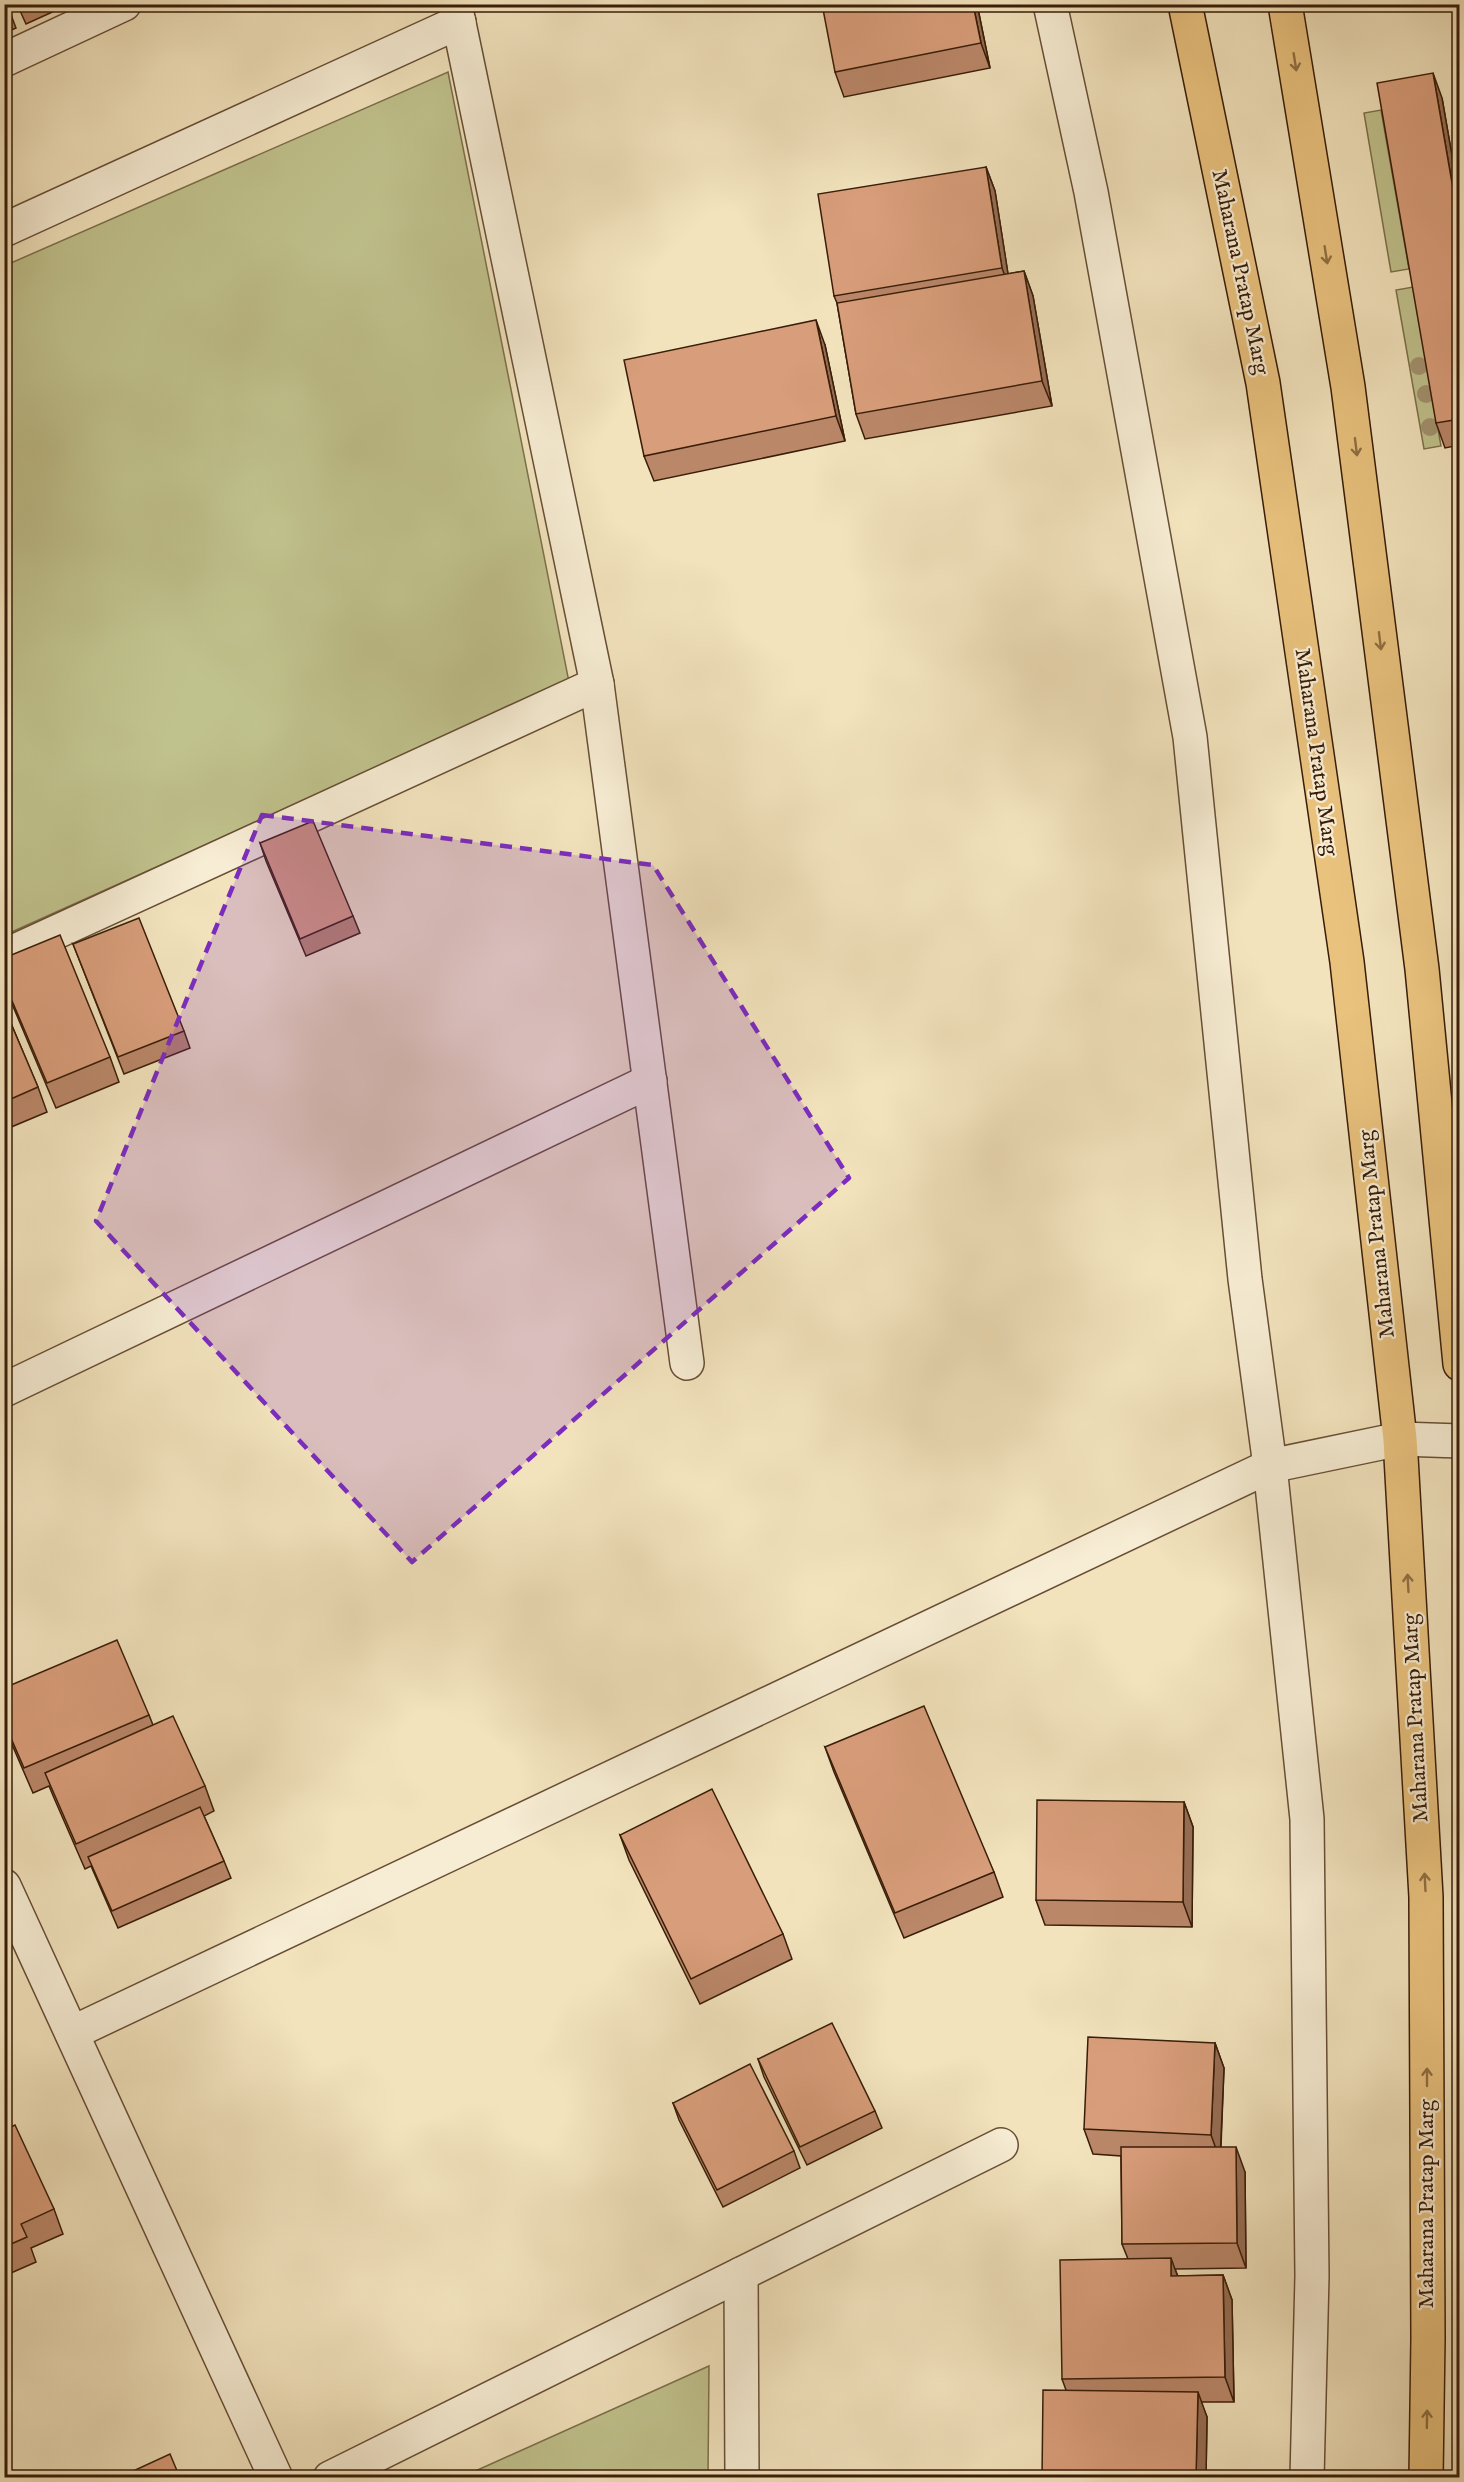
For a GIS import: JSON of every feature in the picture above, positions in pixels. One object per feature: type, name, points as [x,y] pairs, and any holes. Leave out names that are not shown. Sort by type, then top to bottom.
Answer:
[{"type":"main road","name":"Maharana Pratap Marg","points":[[1185,4],[1263,383],[1347,962],[1400,1439],[1426,1897],[1428,2338],[1426,2478]]},
{"type":"main road","points":[[1285,4],[1348,387],[1422,969],[1460,1364]]},
{"type":"street","points":[[4,60],[124,4]]},
{"type":"street","points":[[1050,4],[1091,192],[1190,737],[1245,1279],[1270,1466],[1307,1819],[1312,2276],[1307,2478]]},
{"type":"street","points":[[4,230],[457,13],[597,684],[687,1363]]},
{"type":"street","points":[[4,956],[597,684]]},
{"type":"street","points":[[4,1390],[650,1081]]},
{"type":"street","points":[[72,2033],[1270,1466],[1400,1439],[1460,1441]]},
{"type":"street","points":[[4,1886],[276,2478]]},
{"type":"street","points":[[330,2478],[1001,2145]]},
{"type":"street","points":[[741,2274],[742,2478]]},
{"type":"highlighted area","points":[[262,815],[653,865],[849,1178],[412,1562],[96,1221]]},
{"type":"green space","points":[[448,72],[569,682],[5,935],[4,266]]},
{"type":"green space","points":[[1381,110],[1409,269],[1391,272],[1364,113]]},
{"type":"green space","points":[[1413,287],[1441,446],[1424,449],[1396,290]]},
{"type":"green space","points":[[709,2366],[708,2477],[462,2477]]},
{"type":"building","points":[[4,4],[7,4],[10,11],[4,13]]},
{"type":"building","points":[[822,4],[973,4],[981,43],[835,72]]},
{"type":"building","points":[[1433,73],[1460,229],[1460,419],[1436,423],[1377,83]]},
{"type":"building","points":[[986,167],[1002,268],[834,296],[818,194]]},
{"type":"building","points":[[1024,271],[1042,381],[856,414],[837,303]]},
{"type":"building","points":[[816,320],[836,416],[644,456],[624,360]]},
{"type":"building","points":[[313,821],[353,916],[300,939],[260,843]]},
{"type":"building","points":[[139,918],[184,1031],[118,1057],[73,944]]},
{"type":"building","points":[[60,935],[110,1057],[47,1083],[4,982],[4,958]]},
{"type":"building","points":[[4,1007],[38,1087],[4,1102]]},
{"type":"building","points":[[117,1640],[149,1715],[24,1768],[4,1722],[4,1688]]},
{"type":"building","points":[[924,1706],[994,1872],[895,1913],[825,1747]]},
{"type":"building","points":[[173,1716],[205,1786],[76,1844],[45,1773]]},
{"type":"building","points":[[712,1789],[783,1934],[691,1979],[620,1835]]},
{"type":"building","points":[[1037,1800],[1184,1802],[1183,1902],[1036,1900]]},
{"type":"building","points":[[200,1807],[224,1861],[112,1911],[88,1857]]},
{"type":"building","points":[[832,2023],[875,2111],[800,2147],[758,2059]]},
{"type":"building","points":[[1088,2037],[1215,2043],[1211,2135],[1084,2129]]},
{"type":"building","points":[[750,2064],[794,2151],[717,2190],[673,2103]]},
{"type":"building","points":[[15,2125],[54,2209],[21,2224],[27,2237],[4,2247],[4,2130]]},
{"type":"building","points":[[1121,2147],[1236,2147],[1237,2243],[1122,2244]]},
{"type":"building","points":[[1171,2258],[1171,2276],[1223,2275],[1225,2377],[1062,2379],[1060,2260]]},
{"type":"building","points":[[1043,2390],[1198,2392],[1196,2478],[1042,2478]]},
{"type":"building","points":[[170,2454],[180,2478],[118,2478]]}]
